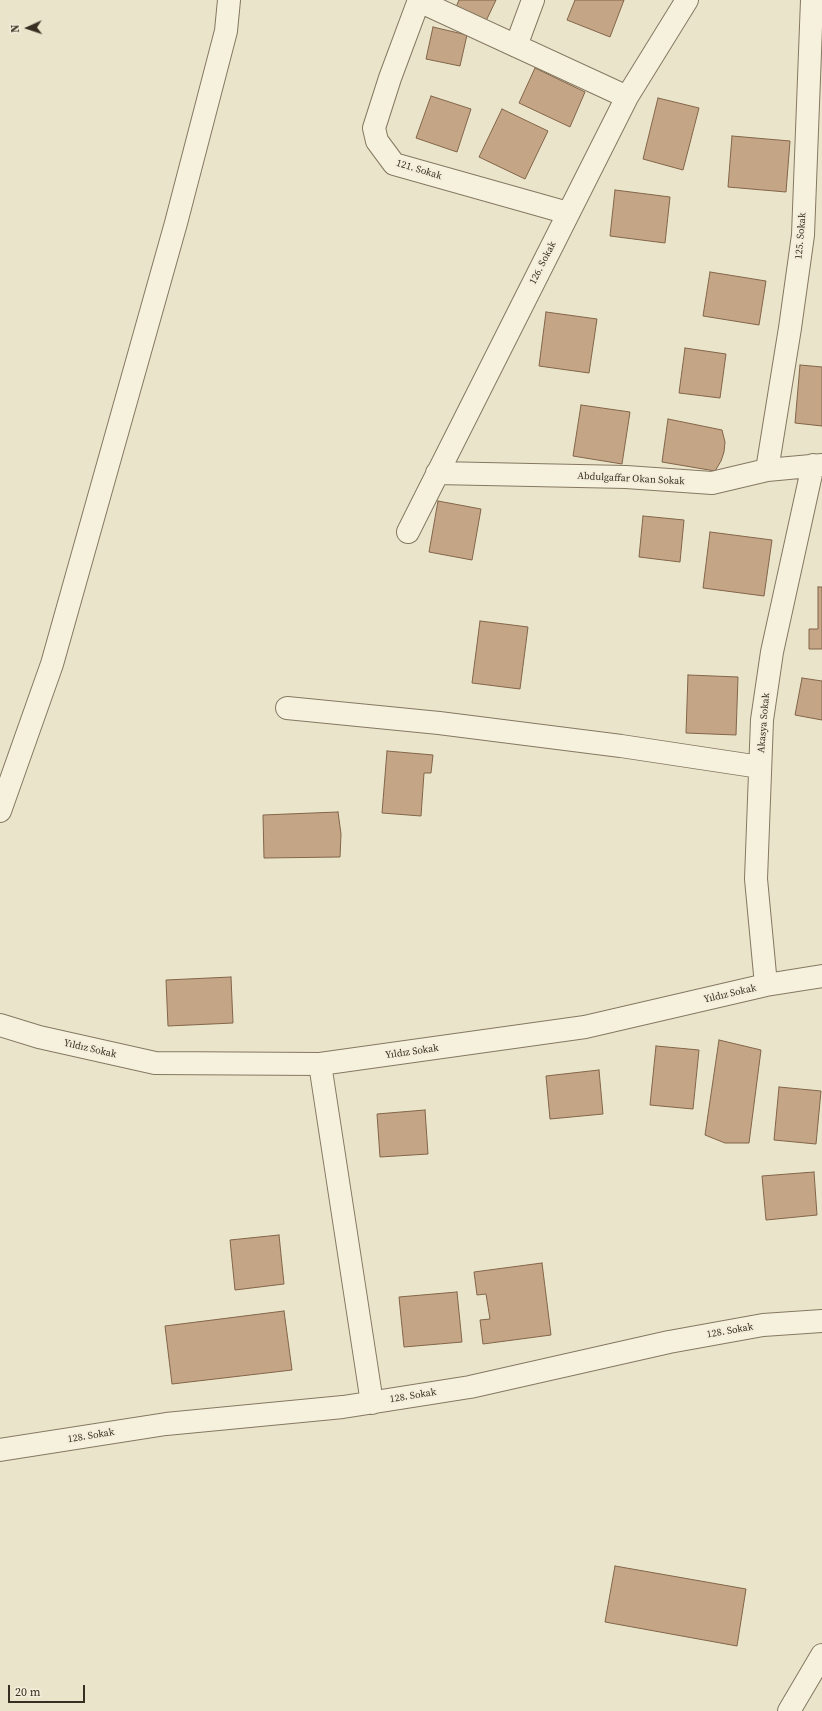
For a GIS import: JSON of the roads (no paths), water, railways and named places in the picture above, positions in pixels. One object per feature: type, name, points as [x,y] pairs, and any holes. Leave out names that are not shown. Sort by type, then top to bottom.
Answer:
[{"type":"street","points":[[0,811],[52,664],[176,223],[226,31],[229,0]]},
{"type":"street","points":[[516,46],[533,0]]},
{"type":"street","name":"126. Sokak","points":[[408,532],[627,97],[687,0]]},
{"type":"street","name":"125. Sokak","points":[[768,470],[803,235],[812,0]]},
{"type":"street","points":[[419,1],[627,97]]},
{"type":"street","name":"121. Sokak","points":[[419,1],[390,78],[374,128],[377,141],[394,164],[568,213]]},
{"type":"street","name":"Abdulgaffar Okan Sokak","points":[[437,474],[626,477],[712,483],[768,470],[818,465]]},
{"type":"street","name":"Akasya Sokak","points":[[766,985],[756,879],[762,720],[772,652],[818,465]]},
{"type":"street","points":[[287,708],[439,723],[621,746],[760,768]]},
{"type":"street","name":"Yıldız Sokak","points":[[0,1025],[39,1037],[155,1064],[320,1064],[585,1026],[766,985],[822,976]]},
{"type":"street","points":[[320,1064],[372,1403]]},
{"type":"street","name":"128. Sokak","points":[[0,1450],[166,1424],[372,1403],[470,1387],[669,1342],[716,1333],[763,1325],[822,1321]]},
{"type":"street","points":[[789,1711],[822,1655]]}]
